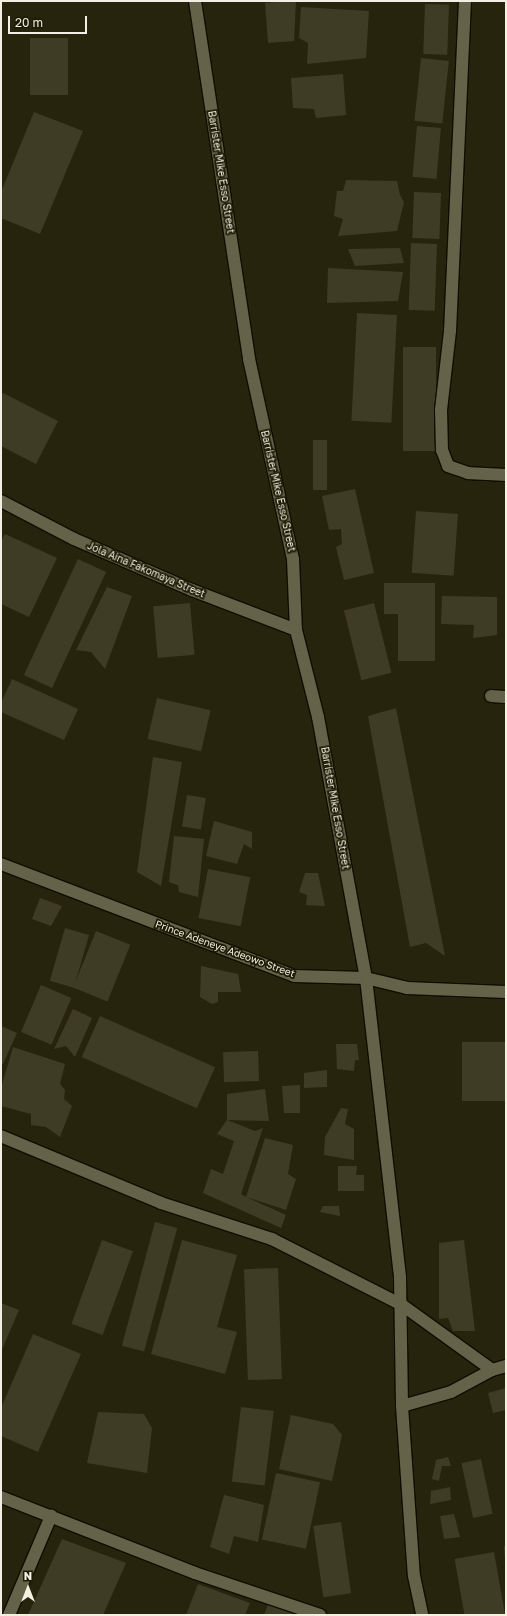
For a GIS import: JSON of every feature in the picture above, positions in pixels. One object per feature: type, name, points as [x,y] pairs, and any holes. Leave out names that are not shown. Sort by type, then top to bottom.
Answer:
[{"type":"street","name":"Barrister Mike Esso Street","points":[[195,1],[249,359],[293,559],[296,630],[318,717],[366,978],[400,1277],[402,1305],[402,1406],[414,1576],[422,1615]]},
{"type":"street","points":[[465,1],[450,331],[441,410],[442,450],[448,466],[468,473],[506,475]]},
{"type":"street","name":"Jola Aina Fakomaya Street","points":[[1,500],[74,539],[192,590],[296,630]]},
{"type":"street","points":[[491,696],[506,697]]},
{"type":"street","name":"Prince Adeneye Adeowo Street","points":[[1,864],[294,976],[366,978],[407,988],[506,992]]},
{"type":"street","points":[[1,1136],[161,1202],[272,1239],[402,1305],[492,1370]]},
{"type":"street","points":[[402,1406],[451,1392],[492,1370],[506,1366]]},
{"type":"street","points":[[1,1497],[195,1574],[320,1615]]},
{"type":"street","points":[[9,1615],[50,1516]]},
{"type":"building","points":[[296,1],[294,41],[268,43],[265,3]]},
{"type":"building","points":[[425,4],[449,5],[447,55],[423,54]]},
{"type":"building","points":[[301,7],[369,11],[366,58],[307,64],[308,43],[299,38]]},
{"type":"building","points":[[30,38],[68,38],[68,95],[30,95]]},
{"type":"building","points":[[421,58],[449,61],[442,124],[414,121]]},
{"type":"building","points":[[343,74],[346,115],[316,118],[314,109],[293,108],[291,78]]},
{"type":"building","points":[[34,112],[83,131],[40,234],[1,218],[1,192]]},
{"type":"building","points":[[417,126],[441,128],[436,179],[413,177]]},
{"type":"building","points":[[346,180],[397,181],[400,195],[404,202],[397,231],[338,236],[343,219],[334,216],[337,191],[343,191]]},
{"type":"building","points":[[414,192],[441,193],[439,239],[412,238]]},
{"type":"building","points":[[411,243],[437,244],[435,311],[409,310]]},
{"type":"building","points":[[400,248],[404,263],[355,266],[348,249]]},
{"type":"building","points":[[328,268],[403,272],[398,301],[327,303]]},
{"type":"building","points":[[357,313],[397,315],[391,423],[351,421]]},
{"type":"building","points":[[403,347],[436,347],[436,451],[403,451]]},
{"type":"building","points":[[3,393],[58,421],[36,464],[1,446],[1,396]]},
{"type":"building","points":[[313,440],[327,440],[327,490],[313,490]]},
{"type":"building","points":[[355,489],[374,573],[344,580],[336,547],[342,544],[341,529],[329,530],[322,496]]},
{"type":"building","points":[[416,511],[458,514],[454,576],[412,573]]},
{"type":"building","points":[[5,534],[57,558],[29,617],[1,604],[1,541]]},
{"type":"building","points":[[78,559],[106,572],[52,688],[24,675]]},
{"type":"building","points":[[384,583],[435,583],[435,661],[398,661],[398,614],[384,614]]},
{"type":"building","points":[[107,587],[132,596],[105,669],[91,652],[76,650]]},
{"type":"building","points":[[442,596],[497,597],[497,635],[473,638],[474,625],[441,624]]},
{"type":"building","points":[[190,603],[195,655],[158,658],[153,606]]},
{"type":"building","points":[[374,603],[391,673],[361,680],[344,610]]},
{"type":"building","points":[[12,679],[78,709],[64,740],[1,712],[1,703]]},
{"type":"building","points":[[157,698],[211,710],[201,751],[148,739]]},
{"type":"building","points":[[396,708],[445,956],[426,943],[410,947],[368,716]]},
{"type":"building","points":[[153,757],[182,762],[161,886],[137,872]]},
{"type":"building","points":[[187,795],[206,798],[201,830],[182,827]]},
{"type":"building","points":[[214,821],[252,832],[252,849],[244,844],[237,864],[206,856]]},
{"type":"building","points":[[174,836],[204,839],[198,897],[179,892],[178,885],[169,882]]},
{"type":"building","points":[[208,869],[250,877],[241,926],[198,918]]},
{"type":"building","points":[[305,873],[318,873],[325,906],[306,905],[307,895],[299,892]]},
{"type":"building","points":[[40,898],[62,906],[51,926],[32,919]]},
{"type":"building","points":[[65,928],[89,935],[74,988],[50,981]]},
{"type":"building","points":[[96,931],[130,945],[107,1001],[73,988]]},
{"type":"building","points":[[201,966],[238,974],[241,992],[218,992],[218,1002],[212,1004],[200,997]]},
{"type":"building","points":[[41,985],[71,998],[51,1045],[21,1032]]},
{"type":"building","points":[[73,1009],[92,1018],[75,1057],[66,1046],[54,1049]]},
{"type":"building","points":[[100,1016],[215,1067],[197,1108],[82,1057]]},
{"type":"building","points":[[1,1026],[17,1033],[3,1064],[1,1063]]},
{"type":"building","points":[[462,1042],[506,1042],[506,1101],[462,1101]]},
{"type":"building","points":[[336,1044],[357,1044],[359,1060],[355,1060],[354,1071],[337,1069]]},
{"type":"building","points":[[13,1047],[65,1064],[60,1084],[65,1090],[64,1099],[72,1106],[60,1137],[46,1127],[31,1125],[31,1114],[1,1106],[1,1088]]},
{"type":"building","points":[[258,1051],[259,1081],[224,1082],[223,1052]]},
{"type":"building","points":[[327,1070],[327,1087],[304,1088],[304,1073]]},
{"type":"building","points":[[300,1085],[300,1113],[284,1113],[282,1086]]},
{"type":"building","points":[[265,1089],[269,1121],[227,1120],[227,1094]]},
{"type":"building","points":[[341,1108],[348,1109],[345,1124],[354,1129],[354,1160],[324,1155],[325,1137]]},
{"type":"building","points":[[227,1120],[255,1131],[263,1128],[241,1194],[286,1215],[281,1228],[203,1193],[211,1169],[223,1174],[234,1141],[217,1134]]},
{"type":"building","points":[[265,1138],[293,1145],[288,1174],[296,1179],[286,1210],[246,1197]]},
{"type":"building","points":[[338,1166],[357,1166],[356,1175],[364,1175],[364,1191],[338,1191]]},
{"type":"building","points":[[323,1206],[339,1206],[340,1216],[320,1212]]},
{"type":"building","points":[[155,1222],[177,1228],[144,1352],[122,1346]]},
{"type":"building","points":[[102,1240],[133,1251],[103,1335],[72,1324]]},
{"type":"building","points":[[182,1240],[237,1255],[217,1327],[237,1332],[225,1374],[151,1354]]},
{"type":"building","points":[[464,1240],[475,1331],[453,1331],[448,1318],[439,1319],[439,1243]]},
{"type":"building","points":[[278,1268],[282,1379],[248,1380],[244,1269]]},
{"type":"building","points":[[1,1303],[19,1310],[1,1352]]},
{"type":"building","points":[[33,1334],[81,1354],[38,1452],[1,1436],[1,1408]]},
{"type":"building","points":[[506,1388],[506,1410],[493,1413],[488,1393]]},
{"type":"building","points":[[241,1407],[274,1411],[265,1485],[232,1481]]},
{"type":"building","points":[[98,1412],[144,1414],[152,1428],[147,1473],[87,1463]]},
{"type":"building","points":[[291,1415],[333,1424],[342,1435],[332,1481],[279,1469]]},
{"type":"building","points":[[448,1457],[451,1466],[442,1466],[439,1481],[432,1479],[436,1460]]},
{"type":"building","points":[[481,1459],[493,1514],[473,1518],[461,1463]]},
{"type":"building","points":[[276,1473],[320,1482],[306,1549],[262,1540]]},
{"type":"building","points":[[450,1487],[451,1500],[430,1504],[431,1491]]},
{"type":"building","points":[[224,1495],[264,1505],[258,1542],[234,1536],[229,1554],[210,1547]]},
{"type":"building","points":[[454,1514],[460,1537],[444,1539],[440,1516]]},
{"type":"building","points":[[341,1522],[351,1593],[323,1597],[313,1526]]},
{"type":"building","points":[[62,1539],[126,1563],[103,1615],[28,1615]]},
{"type":"building","points":[[504,1546],[506,1546],[505,1560]]},
{"type":"building","points":[[494,1552],[505,1615],[464,1615],[455,1559]]},
{"type":"building","points":[[198,1584],[250,1603],[245,1615],[186,1615]]},
{"type":"building","points":[[269,1602],[300,1615],[264,1615]]}]
